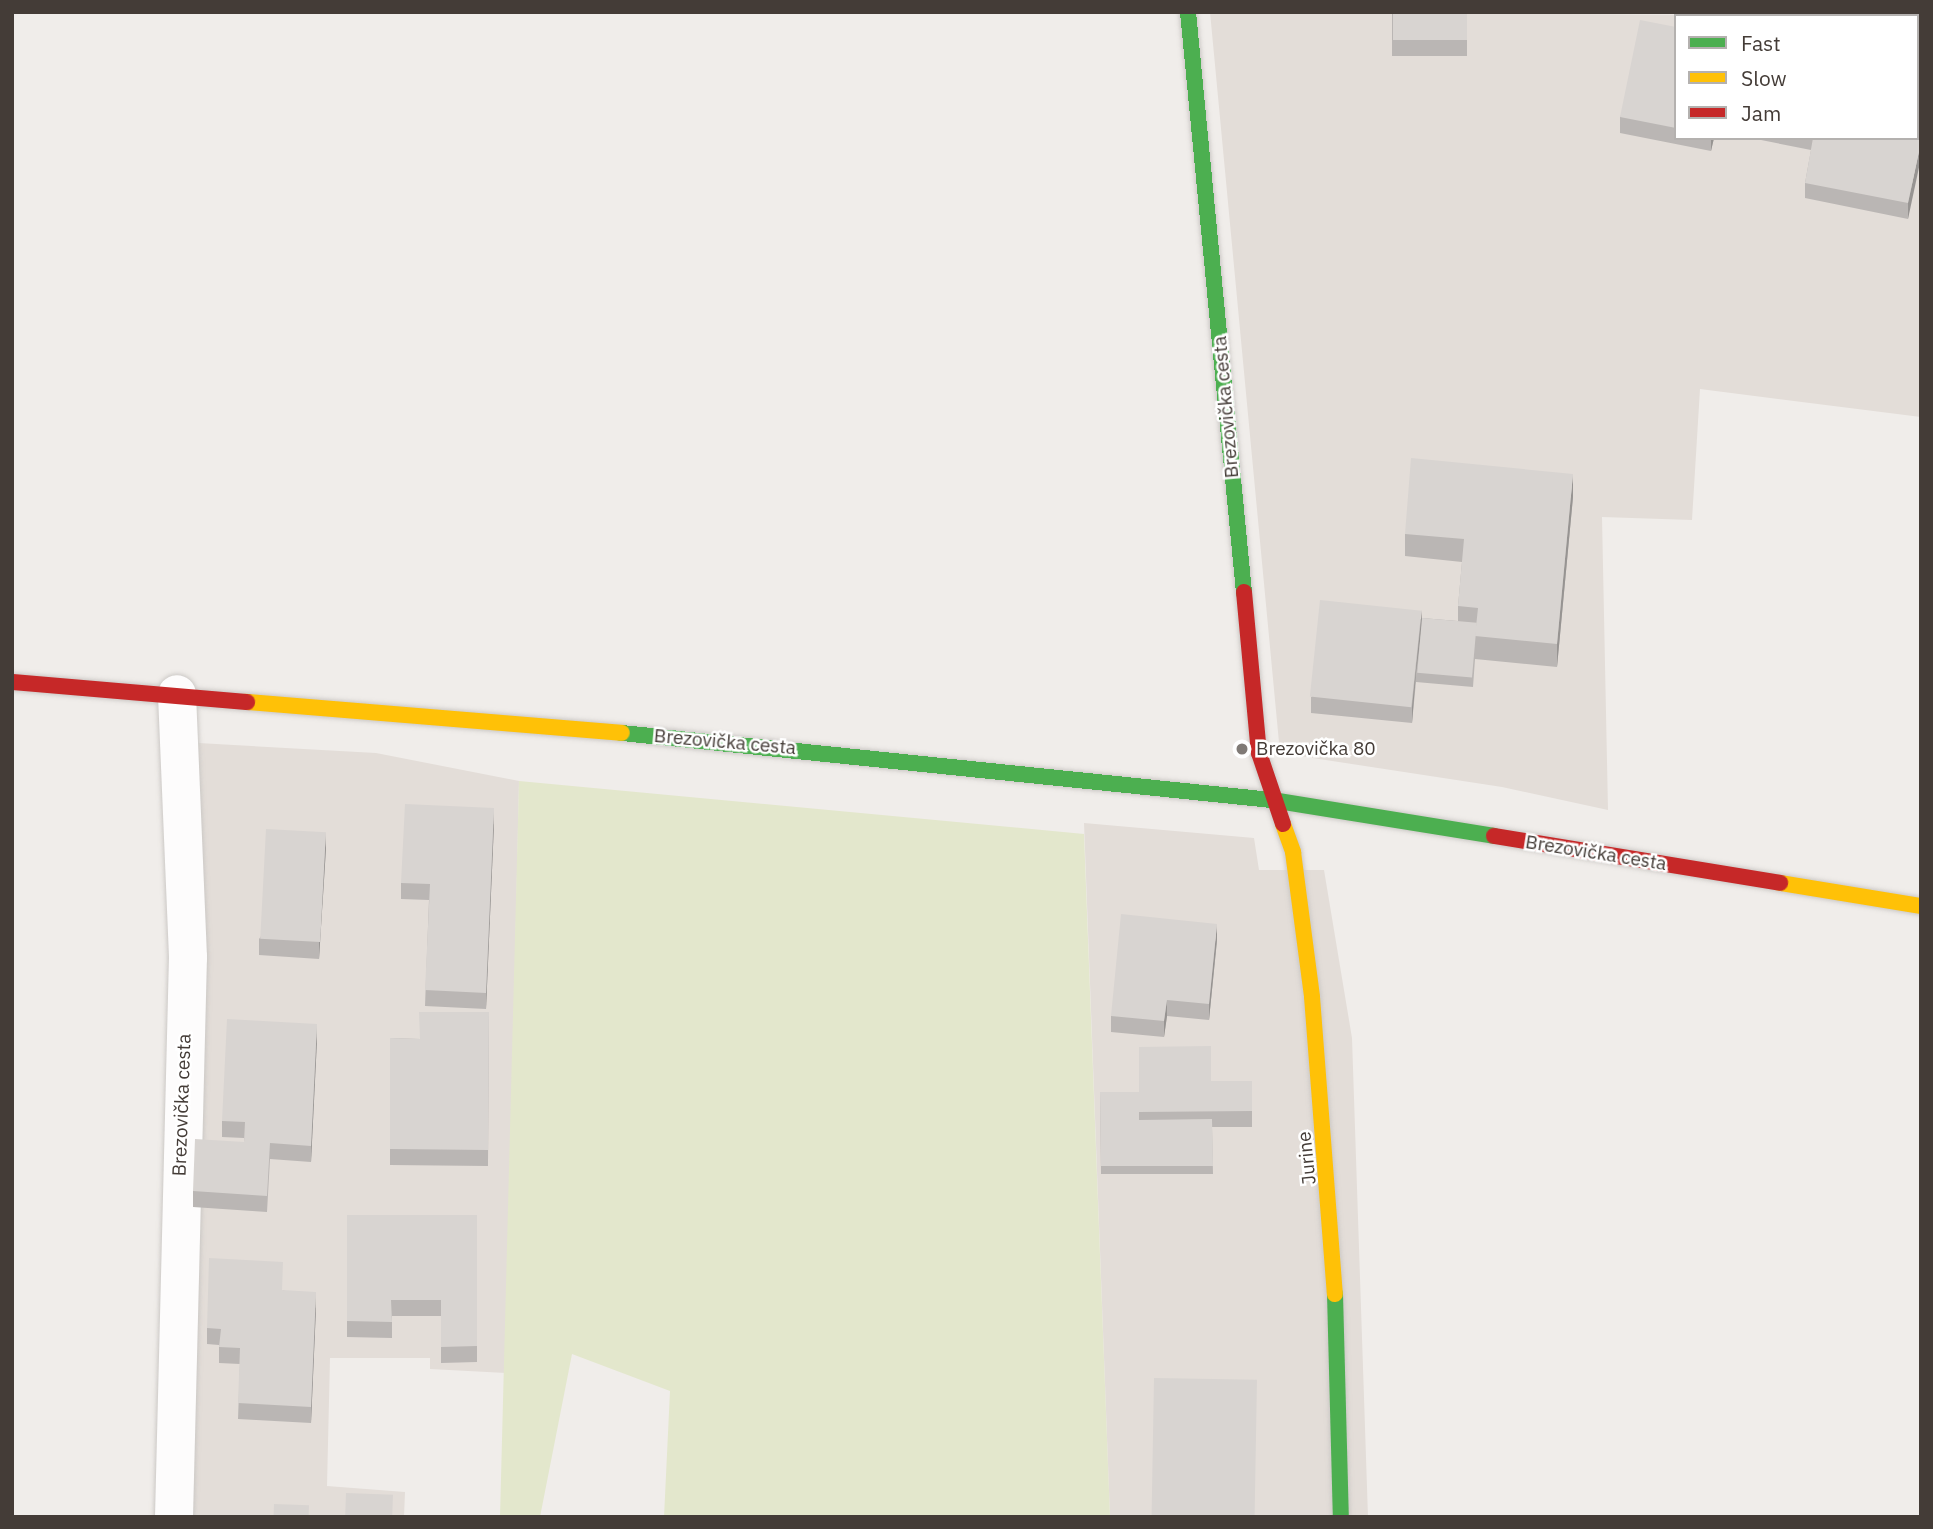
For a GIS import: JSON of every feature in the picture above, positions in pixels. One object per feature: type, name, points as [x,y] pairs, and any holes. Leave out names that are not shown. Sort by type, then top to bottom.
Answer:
[{"type":"main road","name":"Brezovička cesta","points":[[1188,12],[1259,753],[1272,800]]},
{"type":"main road","name":"Brezovička cesta","points":[[12,682],[763,745],[1272,800],[1921,906]]},
{"type":"main road","name":"Jurine","points":[[1272,800],[1293,852],[1333,1203],[1341,1517]]},
{"type":"street","name":"Brezovička cesta","points":[[174,1517],[188,957],[177,694]]},
{"type":"shaded area","points":[[1210,12],[1674,15],[1674,140],[1919,140],[1921,21],[1921,417],[1700,389],[1692,520],[1602,517],[1608,810],[1502,787],[1280,753]]},
{"type":"shaded area","points":[[163,741],[376,753],[519,781],[506,1373],[430,1369],[430,1358],[330,1358],[327,1486],[405,1492],[404,1517],[160,1517],[178,952]]},
{"type":"shaded area","points":[[1084,823],[1254,838],[1259,870],[1324,870],[1352,1038],[1368,1517],[1110,1517]]},
{"type":"green space","points":[[519,781],[1084,834],[1110,1517],[664,1517],[670,1391],[572,1354],[540,1517],[500,1517]]},
{"type":"building","points":[[1393,12],[1467,12],[1467,40],[1393,40]]},
{"type":"building","points":[[1640,20],[1674,27],[1674,128],[1620,117]]},
{"type":"building","points":[[1921,112],[1921,142],[1908,203],[1805,183],[1813,140],[1919,140]]},
{"type":"building","points":[[1411,458],[1573,474],[1557,644],[1475,636],[1478,608],[1458,606],[1464,539],[1405,534]]},
{"type":"building","points":[[1320,600],[1421,611],[1411,707],[1310,696]]},
{"type":"building","points":[[1422,618],[1477,623],[1472,678],[1417,673]]},
{"type":"building","points":[[405,804],[494,808],[486,993],[425,990],[430,884],[401,883]]},
{"type":"building","points":[[266,829],[326,832],[320,942],[260,939]]},
{"type":"building","points":[[1121,914],[1217,924],[1209,1004],[1167,1000],[1164,1021],[1111,1016]]},
{"type":"building","points":[[419,1012],[489,1012],[488,1150],[390,1149],[390,1038],[420,1039]]},
{"type":"building","points":[[227,1019],[317,1024],[311,1146],[270,1143],[267,1196],[193,1191],[195,1139],[244,1142],[245,1122],[222,1121]]},
{"type":"building","points":[[1211,1046],[1211,1081],[1252,1081],[1252,1111],[1139,1112],[1139,1047]]},
{"type":"building","points":[[1100,1092],[1139,1092],[1139,1120],[1212,1119],[1213,1166],[1101,1166]]},
{"type":"building","points":[[347,1215],[477,1215],[477,1346],[441,1347],[441,1300],[391,1300],[392,1322],[347,1321]]},
{"type":"building","points":[[209,1258],[283,1262],[282,1290],[316,1292],[311,1407],[238,1403],[240,1348],[219,1347],[221,1329],[207,1328]]},
{"type":"building","points":[[1154,1378],[1257,1380],[1255,1517],[1152,1517]]},
{"type":"building","points":[[346,1493],[393,1495],[392,1517],[345,1517]]},
{"type":"building","points":[[274,1504],[309,1505],[309,1517],[274,1517]]},
{"type":"traffic: fast","points":[[1188,12],[1244,592]]},
{"type":"traffic: fast","points":[[622,733],[1272,800],[1494,836]]},
{"type":"traffic: fast","points":[[1335,1294],[1341,1517]]},
{"type":"traffic: slow","points":[[247,702],[622,733]]},
{"type":"traffic: slow","points":[[1283,824],[1293,852],[1312,997],[1335,1294]]},
{"type":"traffic: slow","points":[[1780,883],[1921,906]]},
{"type":"traffic: jam","points":[[1244,592],[1259,753],[1283,824]]},
{"type":"traffic: jam","points":[[12,682],[247,702]]},
{"type":"traffic: jam","points":[[1494,836],[1780,883]]},
{"type":"place","name":"Brezovička 80","points":[[1242,749]]}]
